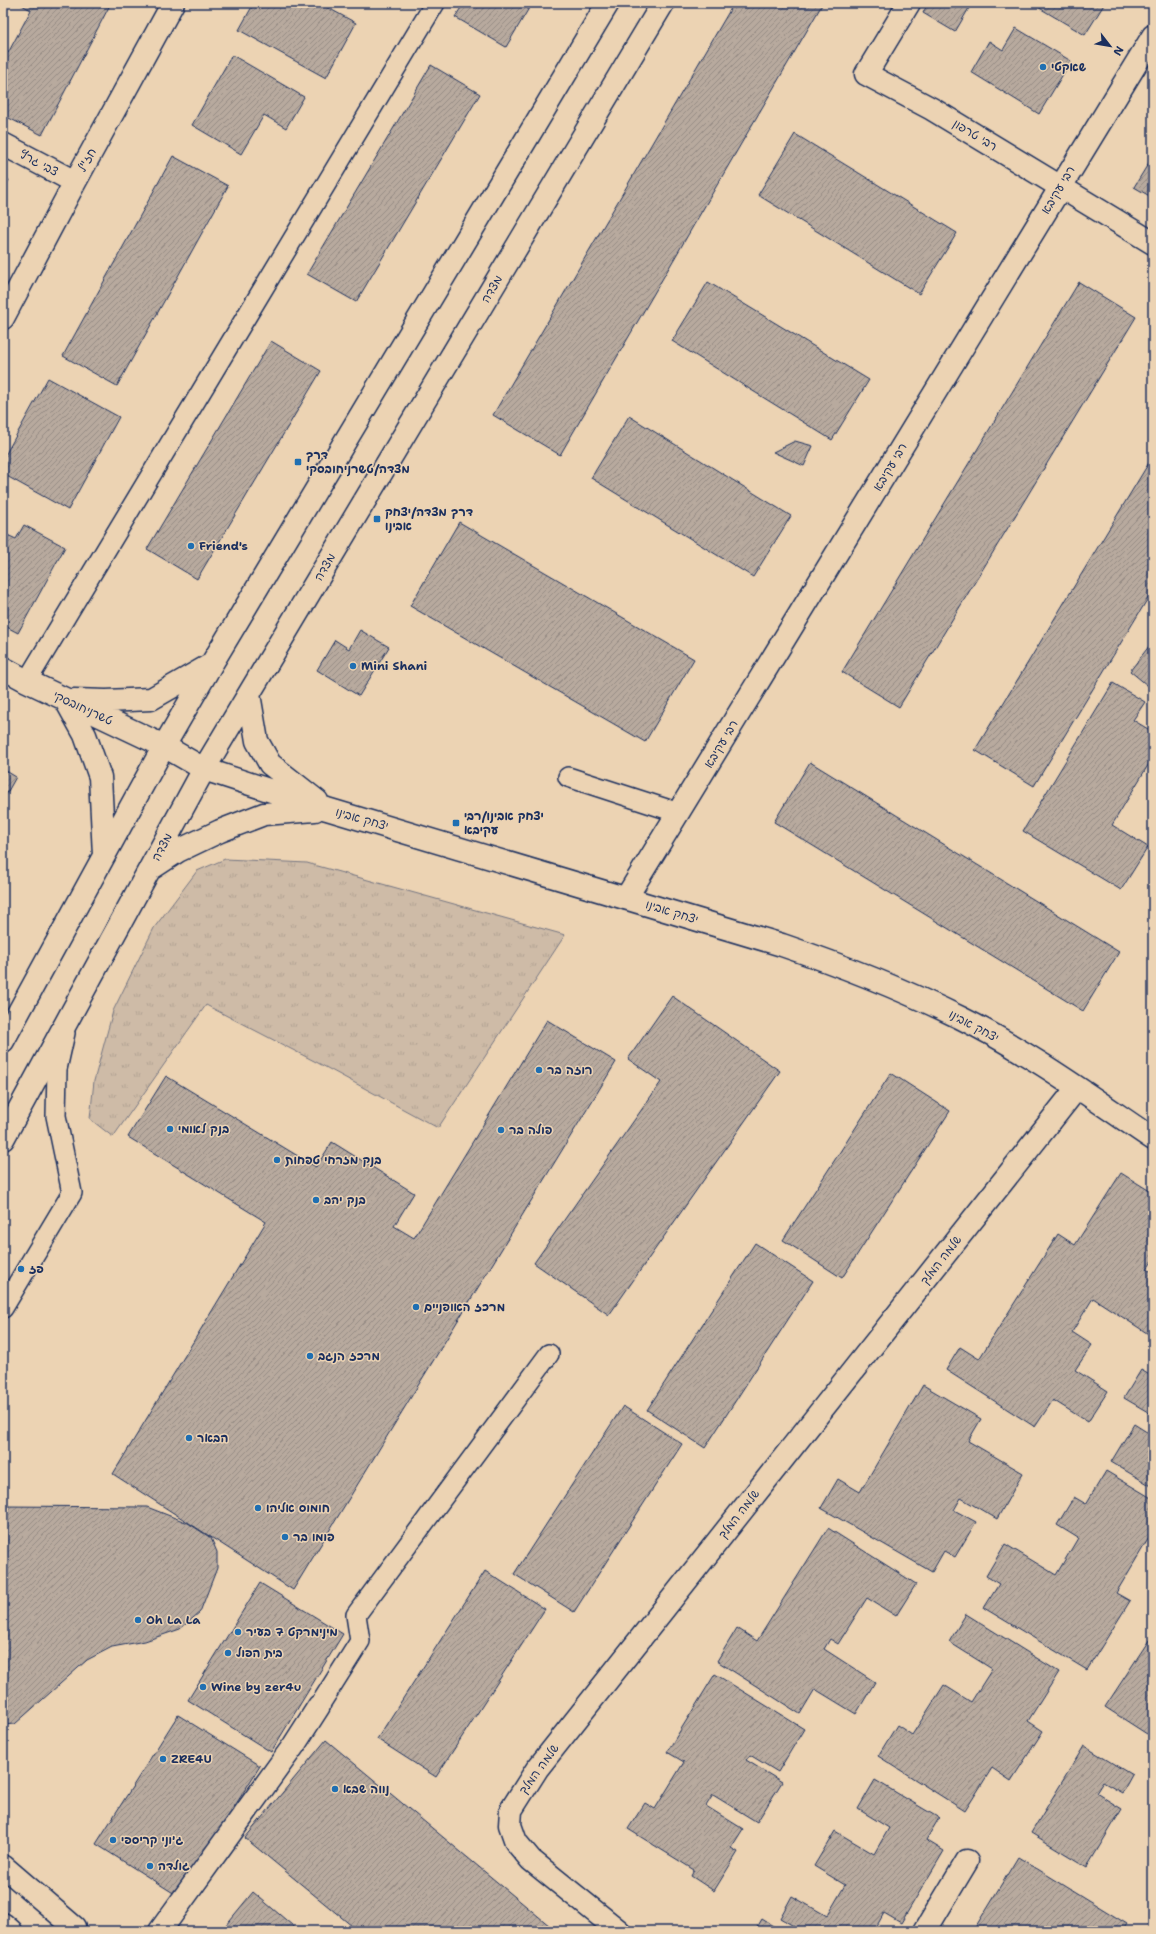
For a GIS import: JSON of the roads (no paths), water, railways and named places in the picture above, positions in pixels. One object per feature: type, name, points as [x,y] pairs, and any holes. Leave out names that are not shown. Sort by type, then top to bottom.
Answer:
[{"type":"street","name":"חז\"ל","points":[[3,318],[75,182],[173,3]]},
{"type":"street","points":[[3,1041],[164,746],[211,665],[608,3]]},
{"type":"street","name":"מצדה","points":[[3,1139],[204,769],[663,3]]},
{"type":"street","name":"רבי טרפון","points":[[909,3],[866,74],[932,109],[1153,243]]},
{"type":"street","name":"רבי עקיבא","points":[[626,898],[1153,36]]},
{"type":"street","name":"צבי גרץ","points":[[3,144],[75,182]]},
{"type":"street","points":[[65,699],[106,701],[151,699],[211,665]]},
{"type":"street","name":"טשרניחובסקי","points":[[3,668],[27,682],[164,746]]},
{"type":"street","points":[[249,694],[257,741],[270,764],[327,809]]},
{"type":"street","points":[[65,699],[85,735],[100,777],[104,855]]},
{"type":"street","name":"יצחק אבינו","points":[[164,746],[204,769],[327,809],[782,945],[846,966],[962,1018],[1043,1065],[1153,1140]]},
{"type":"street","points":[[149,870],[178,851],[220,831],[264,814],[327,809]]},
{"type":"street","name":"שלמה המלך","points":[[619,1931],[531,1860],[516,1842],[510,1825],[511,1810],[537,1769],[1077,1088]]},
{"type":"street","points":[[160,1931],[294,1746],[319,1706]]},
{"type":"street","points":[[925,1931],[967,1861]]},
{"type":"street","points":[[3,1866],[74,1927],[74,1931]]},
{"type":"street","points":[[3,1924],[11,1931]]},
{"type":"lane","points":[[27,682],[435,3]]},
{"type":"lane","points":[[568,777],[679,813]]},
{"type":"lane","points":[[3,1308],[72,1193],[56,1116],[57,1068],[69,1018]]},
{"type":"lane","points":[[319,1706],[360,1641],[356,1615],[549,1354]]},
{"type":"place","name":"שאקטי","points":[[1043,67]]},
{"type":"place","name":"דרך מצדה/טשרניחובסקי","points":[[298,462]]},
{"type":"place","name":"דרך מצדה/יצחק אבינו","points":[[377,519]]},
{"type":"place","name":"Friend's","points":[[191,546]]},
{"type":"place","name":"Mini Shani","points":[[353,666]]},
{"type":"place","name":"יצחק אבינו/רבי עקיבא","points":[[456,823]]},
{"type":"place","name":"רוזה בר","points":[[539,1070]]},
{"type":"place","name":"בנק לאומי","points":[[170,1129]]},
{"type":"place","name":"פולה בר","points":[[501,1130]]},
{"type":"place","name":"בנק מזרחי טפחות","points":[[277,1160]]},
{"type":"place","name":"בנק יהב","points":[[316,1200]]},
{"type":"place","name":"פז","points":[[21,1269]]},
{"type":"place","name":"מרכז האופניים","points":[[416,1307]]},
{"type":"place","name":"מרכז הנגב","points":[[310,1356]]},
{"type":"place","name":"הבאר","points":[[189,1438]]},
{"type":"place","name":"חומוס אליהו","points":[[258,1508]]},
{"type":"place","name":"פומו בר","points":[[285,1537]]},
{"type":"place","name":"Oh La La","points":[[138,1620]]},
{"type":"place","name":"מינימרקט 7 בעיר","points":[[238,1632]]},
{"type":"place","name":"בית הפול","points":[[228,1653]]},
{"type":"place","name":"Wine by zer4u","points":[[203,1687]]},
{"type":"place","name":"ZRE4U","points":[[163,1759]]},
{"type":"place","name":"נווה שבא","points":[[335,1789]]},
{"type":"place","name":"ג'וני קריספי","points":[[113,1840]]},
{"type":"place","name":"גולדה","points":[[150,1866]]}]
